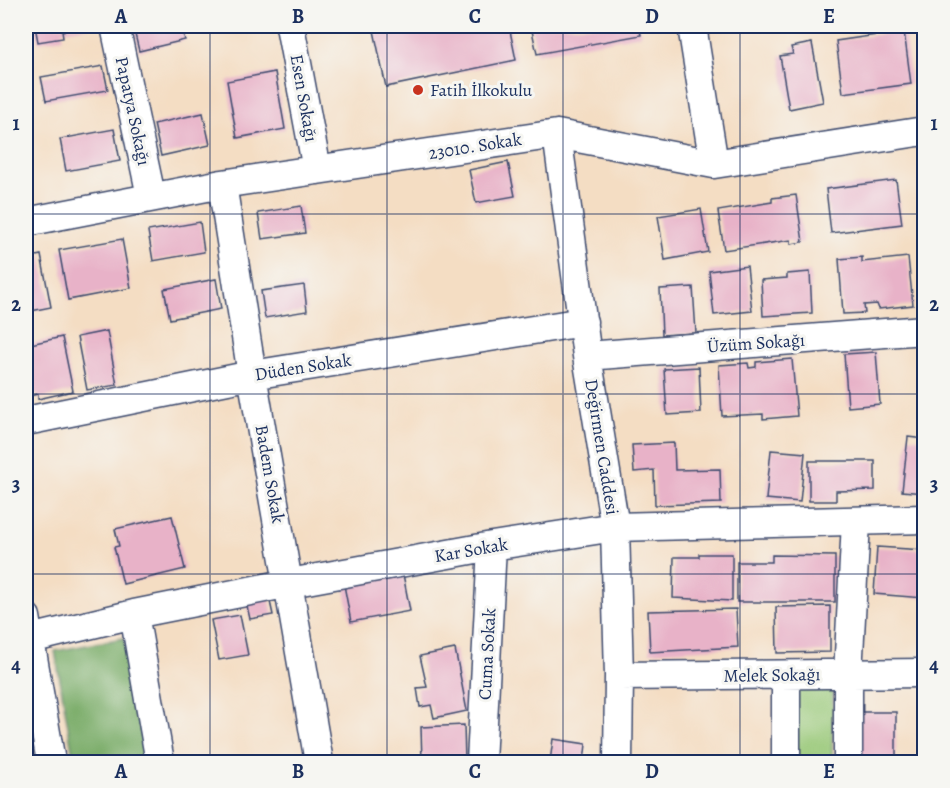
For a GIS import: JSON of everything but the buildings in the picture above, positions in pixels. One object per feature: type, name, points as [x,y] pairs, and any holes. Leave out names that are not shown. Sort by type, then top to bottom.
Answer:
[{"type":"street","name":"Papatya Sokağı","points":[[115,26],[151,196]]},
{"type":"street","name":"Esen Sokağı","points":[[290,26],[317,170]]},
{"type":"street","points":[[692,26],[714,164]]},
{"type":"street","name":"23010. Sokak","points":[[26,222],[222,184],[557,134],[714,164],[924,131]]},
{"type":"street","name":"Değirmen Caddesi","points":[[557,134],[587,356],[615,527],[620,676],[618,762]]},
{"type":"street","name":"Badem Sokak","points":[[222,184],[252,375],[290,583],[319,762]]},
{"type":"street","name":"Düden Sokak","points":[[26,421],[252,375],[583,322]]},
{"type":"street","name":"Üzüm Sokağı","points":[[587,356],[924,330]]},
{"type":"street","name":"Kar Sokak","points":[[27,632],[492,546],[615,527],[924,519]]},
{"type":"street","points":[[848,762],[848,674],[856,522]]},
{"type":"street","name":"Cuma Sokak","points":[[481,762],[492,546]]},
{"type":"street","points":[[134,614],[160,762]]},
{"type":"street","points":[[27,632],[42,754]]},
{"type":"street","name":"Melek Sokağı","points":[[620,676],[924,673]]},
{"type":"street","points":[[786,675],[786,762]]},
{"type":"green space","points":[[124,638],[146,762],[74,762],[55,651]]},
{"type":"green space","points":[[26,678],[36,736],[26,738]]},
{"type":"green space","points":[[797,689],[833,689],[832,762],[796,762]]},
{"type":"place","name":"Fatih İlkokulu","points":[[418,90]]}]
